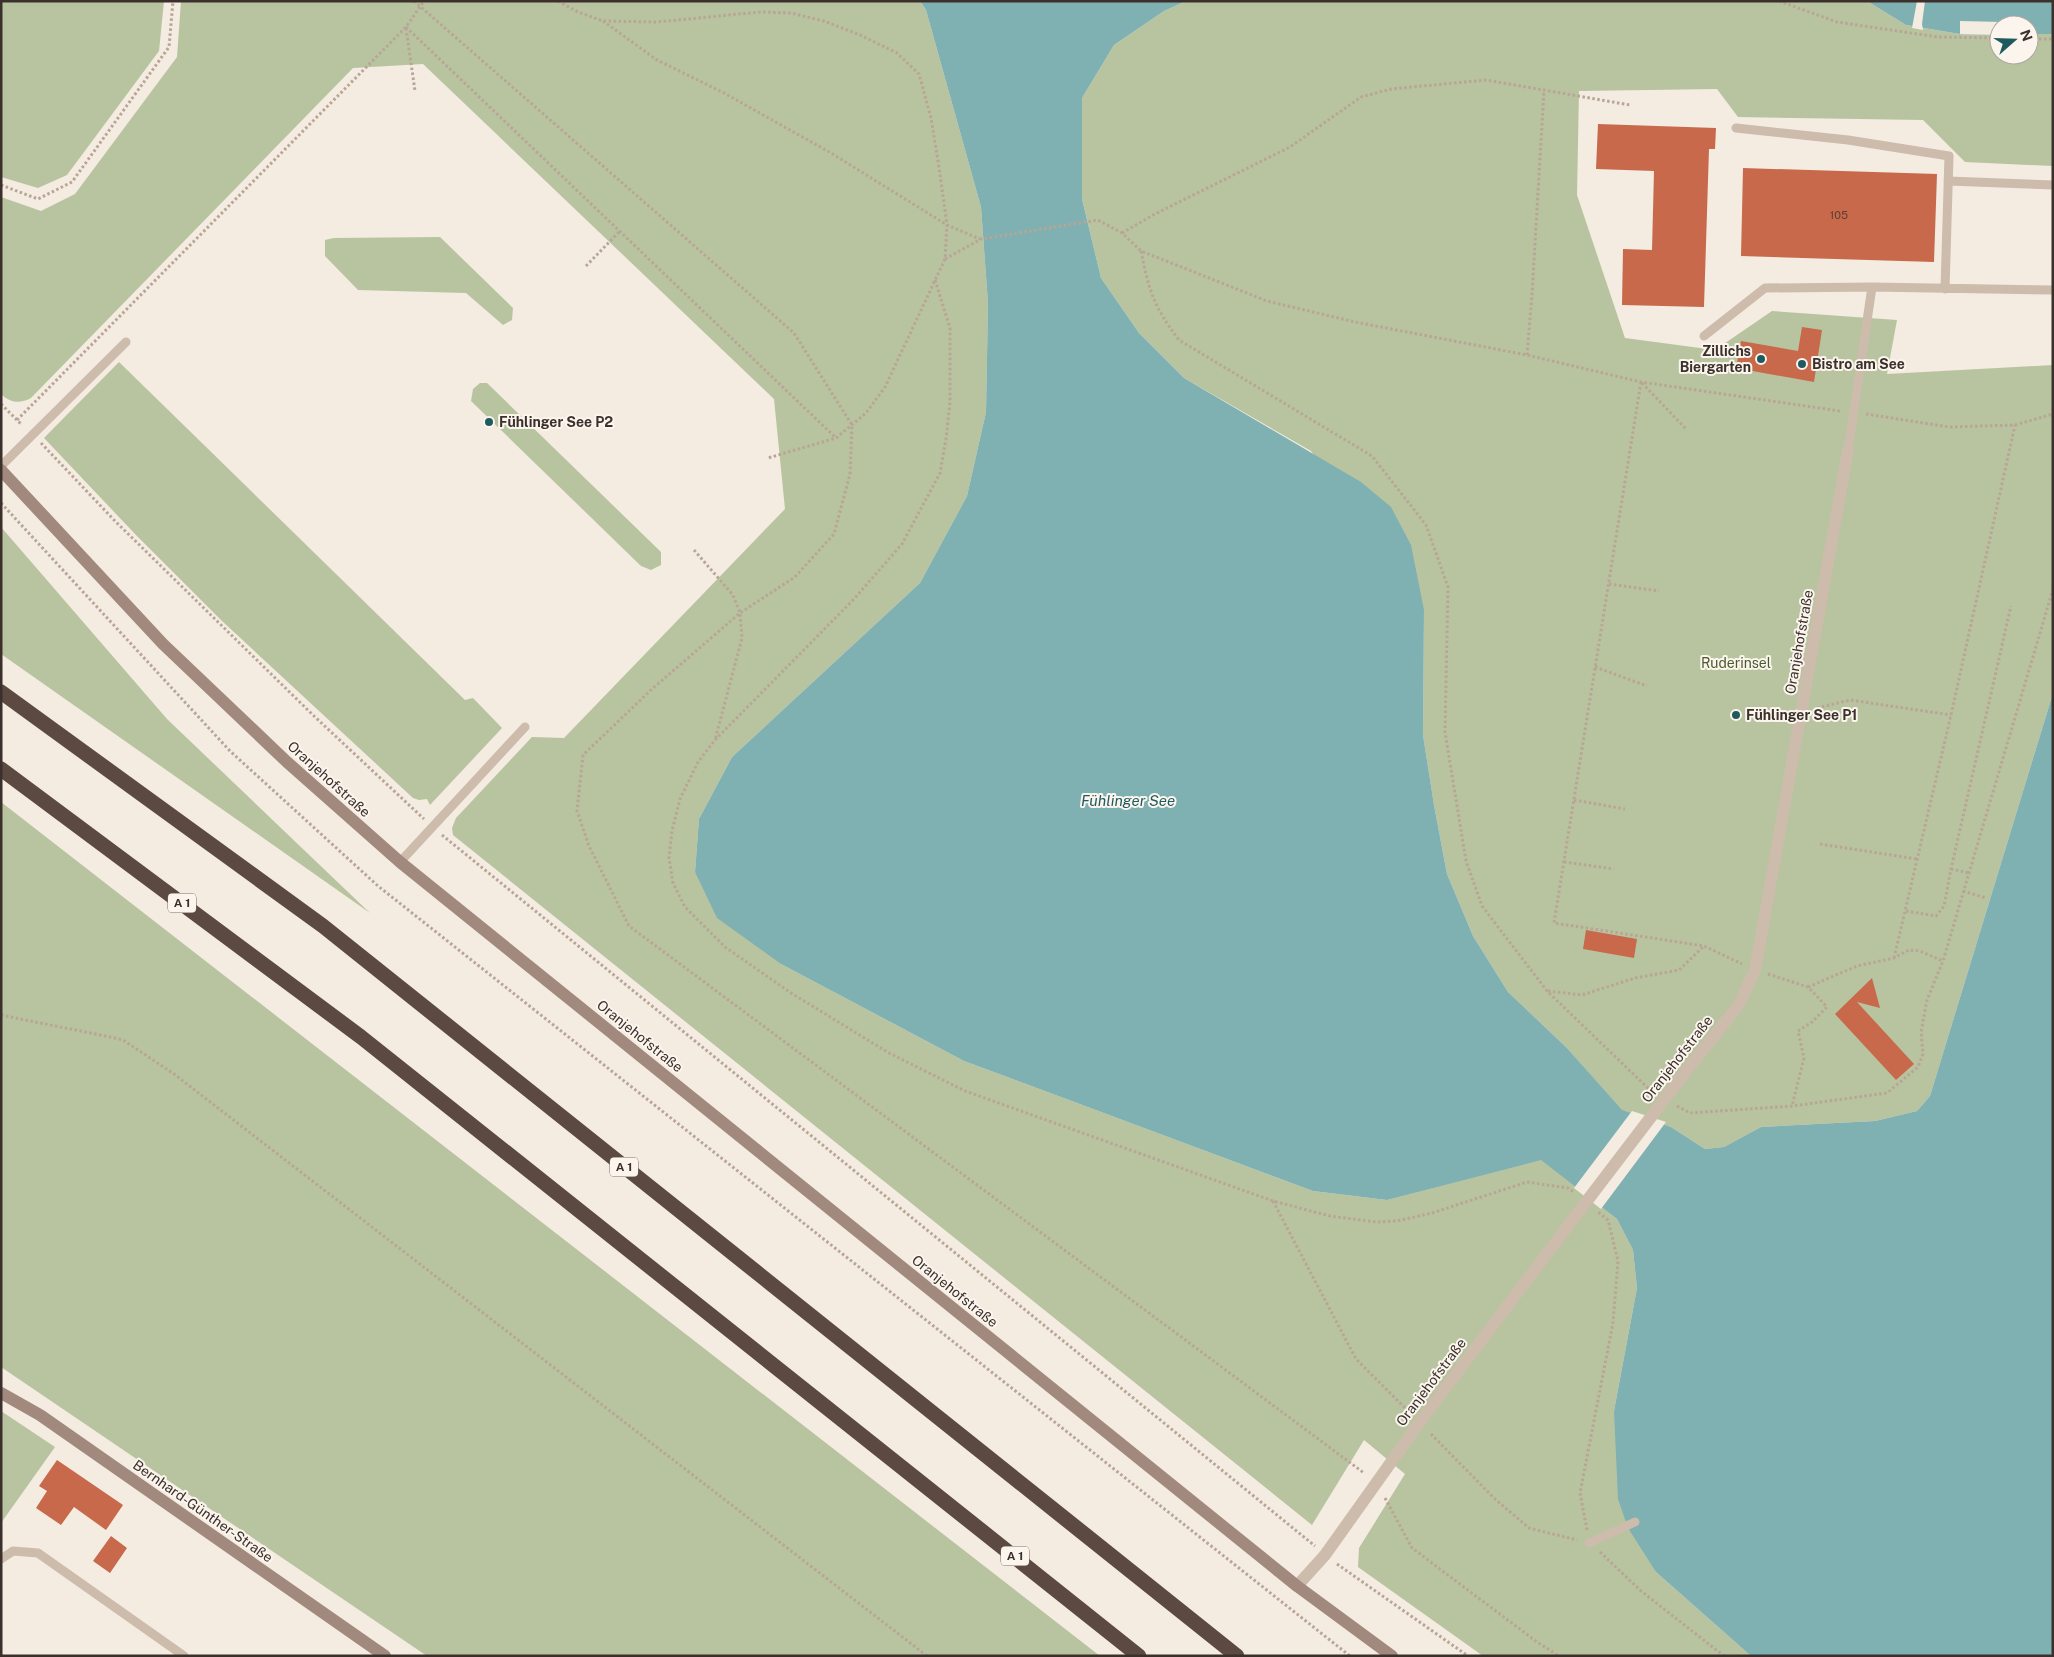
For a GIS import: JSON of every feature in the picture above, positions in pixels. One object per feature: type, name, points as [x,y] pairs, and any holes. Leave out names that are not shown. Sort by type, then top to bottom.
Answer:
[{"type":"highway","name":"A 1","points":[[1,692],[323,926],[1237,1656]]},
{"type":"highway","name":"A 1","points":[[1,769],[361,1037],[1140,1656]]},
{"type":"street","name":"Oranjehofstraße","points":[[1297,1586],[1325,1555],[1419,1423],[1564,1230],[1738,1006],[1755,970],[1848,450]]},
{"type":"street","name":"Oranjehofstraße","points":[[1,470],[163,644],[287,762],[400,862],[1297,1586],[1392,1656]]},
{"type":"street","name":"Bernhard-Günther-Straße","points":[[1,1393],[40,1415],[385,1656]]},
{"type":"lane","points":[[1736,128],[1848,140],[1949,156],[1945,289]]},
{"type":"lane","points":[[1948,180],[2053,185]]},
{"type":"lane","points":[[1848,450],[1872,287]]},
{"type":"lane","points":[[1704,336],[1766,288],[1872,287],[2053,290]]},
{"type":"lane","points":[[1,466],[126,342]]},
{"type":"lane","points":[[400,862],[525,727]]},
{"type":"lane","points":[[1589,1543],[1635,1522]]},
{"type":"lane","points":[[1,1559],[13,1551],[38,1553],[184,1656]]},
{"type":"path","points":[[1,184],[38,199],[72,182],[169,47],[173,1]]},
{"type":"path","points":[[414,1],[794,333],[852,425],[850,474],[834,534],[795,578],[740,614],[652,689],[583,755],[577,811],[588,846],[629,926],[1377,1482],[1412,1548],[1536,1642],[1559,1656]]},
{"type":"path","points":[[17,420],[406,27],[424,1]]},
{"type":"path","points":[[558,1],[578,12],[603,21],[658,60],[724,93],[790,130],[947,225],[981,239]]},
{"type":"path","points":[[1778,1],[1836,22],[1938,36],[1989,38]]},
{"type":"path","points":[[603,21],[657,22],[760,12],[791,13],[860,35],[897,53],[919,74],[926,98],[939,168],[947,225],[945,259],[885,387],[866,413],[836,438],[768,458]]},
{"type":"path","points":[[406,27],[415,91]]},
{"type":"path","points":[[406,27],[836,438]]},
{"type":"path","points":[[2039,39],[2053,39]]},
{"type":"path","points":[[1122,233],[1155,214],[1290,147],[1361,97],[1391,89],[1486,80],[1630,105]]},
{"type":"path","points":[[1527,355],[1533,286],[1544,90]]},
{"type":"path","points":[[945,259],[981,239],[1098,220],[1122,233],[1141,251],[1267,301],[1355,322],[1527,355],[1641,382],[1949,427],[2015,424],[2053,414]]},
{"type":"path","points":[[586,266],[620,231]]},
{"type":"path","points":[[1141,251],[1149,288],[1162,316],[1179,340],[1372,456],[1426,525],[1448,587],[1446,732],[1466,861],[1482,906],[1547,991],[1655,1094]]},
{"type":"path","points":[[935,280],[950,328],[950,402],[940,473],[902,544],[854,599],[715,740],[698,762],[680,799],[672,831],[669,858],[673,883],[686,907],[724,947],[791,993],[889,1053],[965,1091],[1273,1201],[1330,1216],[1376,1222],[1432,1213],[1526,1182],[1568,1188],[1582,1199]]},
{"type":"path","points":[[1641,382],[1687,430]]},
{"type":"path","points":[[1641,382],[1554,923],[1704,946],[1755,970],[1808,987],[1827,1007],[1812,1022],[1798,1031],[1804,1058],[1792,1106]]},
{"type":"path","points":[[1,404],[122,528],[314,716],[433,828],[1325,1555],[1468,1656]]},
{"type":"path","points":[[1894,958],[1951,715],[2015,424]]},
{"type":"path","points":[[1,503],[230,751],[378,886],[1350,1656]]},
{"type":"path","points":[[694,550],[733,595],[740,614],[742,638],[715,740]]},
{"type":"path","points":[[1609,584],[1659,591]]},
{"type":"path","points":[[1672,1104],[1690,1113],[1792,1106],[1887,1092],[1907,1078],[1918,1067],[1923,1054],[1921,1032],[1927,1000],[1943,960],[2053,589]]},
{"type":"path","points":[[1906,911],[1936,916],[1944,906],[1950,869],[2011,606]]},
{"type":"path","points":[[1595,667],[1647,686]]},
{"type":"path","points":[[1802,712],[1850,700],[1951,715]]},
{"type":"path","points":[[1574,800],[1624,809]]},
{"type":"path","points":[[1820,844],[1917,859]]},
{"type":"path","points":[[1564,862],[1614,869]]},
{"type":"path","points":[[1950,869],[1969,873]]},
{"type":"path","points":[[1963,891],[1986,898]]},
{"type":"path","points":[[1547,991],[1582,995],[1636,978],[1679,970],[1704,946]]},
{"type":"path","points":[[1808,987],[1857,966],[1894,958],[1909,950],[1920,951],[1943,960]]},
{"type":"path","points":[[1,1015],[123,1040],[182,1080],[927,1656]]},
{"type":"path","points":[[1273,1201],[1356,1359],[1419,1423],[1495,1499],[1529,1528],[1589,1543],[1641,1591],[1724,1656]]},
{"type":"path","points":[[1589,1543],[1580,1494],[1613,1323],[1618,1260],[1608,1220],[1595,1209]]},
{"type":"green space","points":[[1,1],[164,1],[159,51],[67,175],[38,188],[1,177]]},
{"type":"green space","points":[[181,1],[920,1],[926,10],[981,207],[988,303],[986,412],[967,496],[920,583],[732,757],[699,819],[695,872],[781,964],[964,1061],[1313,1191],[1387,1200],[1541,1159],[1617,1219],[1633,1250],[1637,1288],[1614,1411],[1656,1572],[1751,1656],[1483,1656],[1358,1567],[1359,1548],[1405,1474],[1364,1440],[1312,1525],[453,835],[452,828],[456,818],[532,737],[564,738],[785,509],[774,399],[423,64],[353,68],[31,398],[15,402],[1,394],[1,197],[41,211],[75,194],[177,57]]},
{"type":"green space","name":"Ruderinsel","points":[[1186,1],[1867,1],[1906,25],[1960,34],[1989,35],[1989,65],[2039,65],[2039,34],[2053,34],[2053,166],[1965,162],[1923,120],[1738,117],[1717,89],[1579,91],[1577,195],[1625,338],[1715,350],[1772,311],[1897,320],[1887,374],[2053,365],[2053,693],[1930,1096],[1917,1111],[1875,1121],[1761,1127],[1724,1147],[1705,1149],[1671,1127],[1622,1111],[1567,1048],[1508,992],[1473,936],[1447,874],[1423,735],[1424,610],[1311,451],[1184,378],[1139,333],[1101,278],[1082,199],[1082,98],[1114,45],[1164,11]]},
{"type":"green space","points":[[440,237],[513,308],[512,320],[503,325],[466,293],[358,290],[325,256],[325,240],[334,238]]},
{"type":"green space","points":[[119,362],[465,700],[473,698],[502,728],[430,805],[427,799],[419,800],[413,798],[222,621],[136,535],[44,438]]},
{"type":"green space","points":[[480,383],[487,383],[661,552],[661,565],[651,570],[641,566],[471,401],[473,389]]},
{"type":"green space","points":[[1,527],[167,719],[370,913],[1,654]]},
{"type":"green space","points":[[1,802],[1100,1656],[427,1656],[1,1367]]},
{"type":"green space","points":[[1,1411],[55,1447],[1,1523]]},
{"type":"water","name":"Fühlinger See","points":[[920,1],[1186,1],[1164,11],[1114,45],[1082,98],[1082,199],[1101,278],[1139,333],[1184,378],[1361,482],[1391,507],[1411,545],[1424,610],[1423,735],[1447,874],[1473,936],[1508,992],[1567,1048],[1622,1110],[1671,1127],[1705,1149],[1724,1147],[1761,1127],[1875,1121],[1917,1111],[1930,1096],[2053,693],[2053,1656],[1751,1656],[1656,1572],[1628,1528],[1618,1499],[1614,1411],[1637,1288],[1633,1250],[1617,1219],[1541,1160],[1387,1200],[1313,1191],[964,1061],[781,964],[717,918],[695,872],[699,819],[732,757],[920,583],[967,496],[986,412],[988,303],[981,207],[926,10]]},
{"type":"water","points":[[1867,1],[2053,1],[2053,34],[2039,34],[2039,15],[1989,15],[1989,35],[1960,34],[1906,25]]},
{"type":"pier","points":[[1917,1],[1925,1],[1923,30],[1912,28]]},
{"type":"pier","points":[[1960,21],[1989,22],[1989,35],[1960,34]]},
{"type":"pier","points":[[1632,1111],[1666,1122],[1601,1209],[1574,1188]]},
{"type":"building","points":[[1598,124],[1716,128],[1715,149],[1709,149],[1704,307],[1622,305],[1623,249],[1652,250],[1654,171],[1596,169]]},
{"type":"building","points":[[1743,168],[1937,174],[1934,262],[1741,256]]},
{"type":"building","points":[[1802,327],[1822,330],[1814,382],[1736,368],[1741,341],[1798,351]]},
{"type":"building","points":[[1586,930],[1637,939],[1634,958],[1583,949]]},
{"type":"building","points":[[1872,978],[1880,1008],[1857,1002],[1914,1064],[1896,1080],[1835,1014]]},
{"type":"building","points":[[57,1460],[123,1505],[106,1530],[74,1507],[61,1525],[36,1508],[47,1491],[39,1486]]},
{"type":"building","points":[[111,1536],[127,1548],[110,1573],[93,1561]]},
{"type":"place","name":"Zillichs Biergarten","points":[[1761,359]]},
{"type":"place","name":"Bistro am See","points":[[1802,364]]},
{"type":"place","name":"Fühlinger See P2","points":[[489,422]]},
{"type":"place","name":"Fühlinger See P1","points":[[1736,715]]}]
